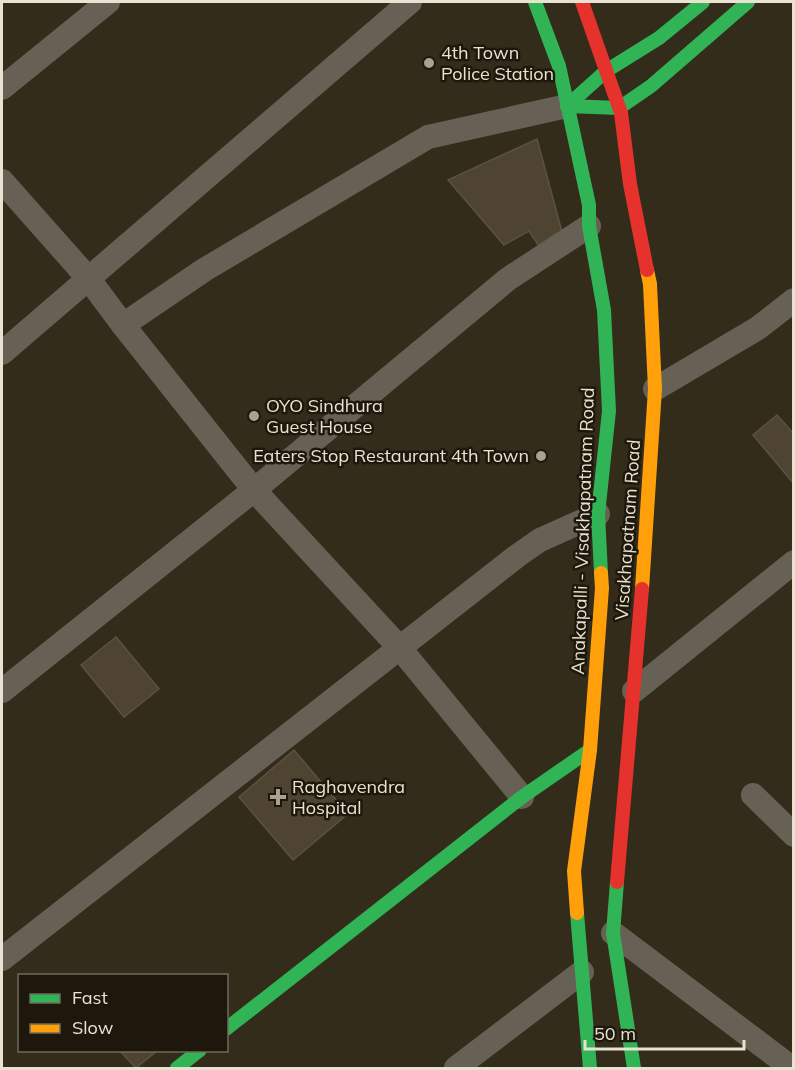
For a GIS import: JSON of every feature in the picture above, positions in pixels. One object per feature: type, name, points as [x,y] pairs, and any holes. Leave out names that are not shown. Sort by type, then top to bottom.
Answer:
[{"type":"main road","name":"Anakapalli - Visakhapatnam Road","points":[[535,2],[559,66],[589,205],[589,226],[604,310],[609,411],[598,513],[602,588],[590,750],[574,871],[590,1068]]},
{"type":"main road","name":"Visakhapatnam Road","points":[[582,2],[619,108],[630,184],[650,284],[655,389],[634,691],[613,933],[634,1068]]},
{"type":"main road","points":[[567,106],[606,70],[659,38],[704,2]]},
{"type":"main road","points":[[567,106],[619,108],[651,86],[748,2]]},
{"type":"main road","points":[[228,1027],[522,796],[590,750]]},
{"type":"main road","points":[[177,1068],[197,1052]]},
{"type":"street","points":[[2,88],[108,2]]},
{"type":"street","points":[[2,352],[410,2]]},
{"type":"street","points":[[123,326],[204,270],[428,137],[567,106]]},
{"type":"street","points":[[2,181],[88,278],[123,326],[254,490],[399,647],[522,796]]},
{"type":"street","points":[[2,691],[254,490],[508,279],[589,226]]},
{"type":"street","points":[[655,389],[758,328],[794,300]]},
{"type":"street","points":[[2,959],[399,647],[540,540],[598,513]]},
{"type":"street","points":[[634,691],[794,562]]},
{"type":"street","points":[[753,795],[794,835]]},
{"type":"street","points":[[613,933],[792,1068]]},
{"type":"street","points":[[456,1068],[582,972]]},
{"type":"building","points":[[537,139],[562,232],[539,246],[529,231],[504,245],[448,180]]},
{"type":"building","points":[[777,415],[794,434],[794,484],[753,435]]},
{"type":"building","points":[[116,637],[159,689],[124,717],[81,665]]},
{"type":"building","points":[[294,750],[348,814],[293,860],[239,797]]},
{"type":"building","points":[[121,1052],[156,1052],[136,1068]]},
{"type":"traffic: fast","points":[[535,2],[559,66],[589,205],[589,226],[604,310],[609,411],[598,514],[601,573]]},
{"type":"traffic: fast","points":[[567,106],[606,71],[659,38],[703,2]]},
{"type":"traffic: fast","points":[[567,106],[619,108],[651,86],[748,2]]},
{"type":"traffic: fast","points":[[228,1027],[522,797],[590,750]]},
{"type":"traffic: fast","points":[[617,882],[613,933],[634,1068]]},
{"type":"traffic: fast","points":[[577,913],[590,1068]]},
{"type":"traffic: fast","points":[[177,1068],[197,1052]]},
{"type":"traffic: slow","points":[[642,589],[655,389],[650,284],[647,270]]},
{"type":"traffic: slow","points":[[577,913],[574,871],[590,750],[602,588],[601,573]]},
{"type":"traffic: jam","points":[[582,2],[621,113],[630,184],[647,270]]},
{"type":"traffic: jam","points":[[617,882],[642,589]]},
{"type":"place","name":"4th Town Police Station","points":[[429,63]]},
{"type":"place","name":"OYO Sindhura Guest House","points":[[254,416]]},
{"type":"place","name":"Eaters Stop Restaurant 4th Town","points":[[541,456]]},
{"type":"place","name":"Raghavendra Hospital","points":[[278,797]]}]
